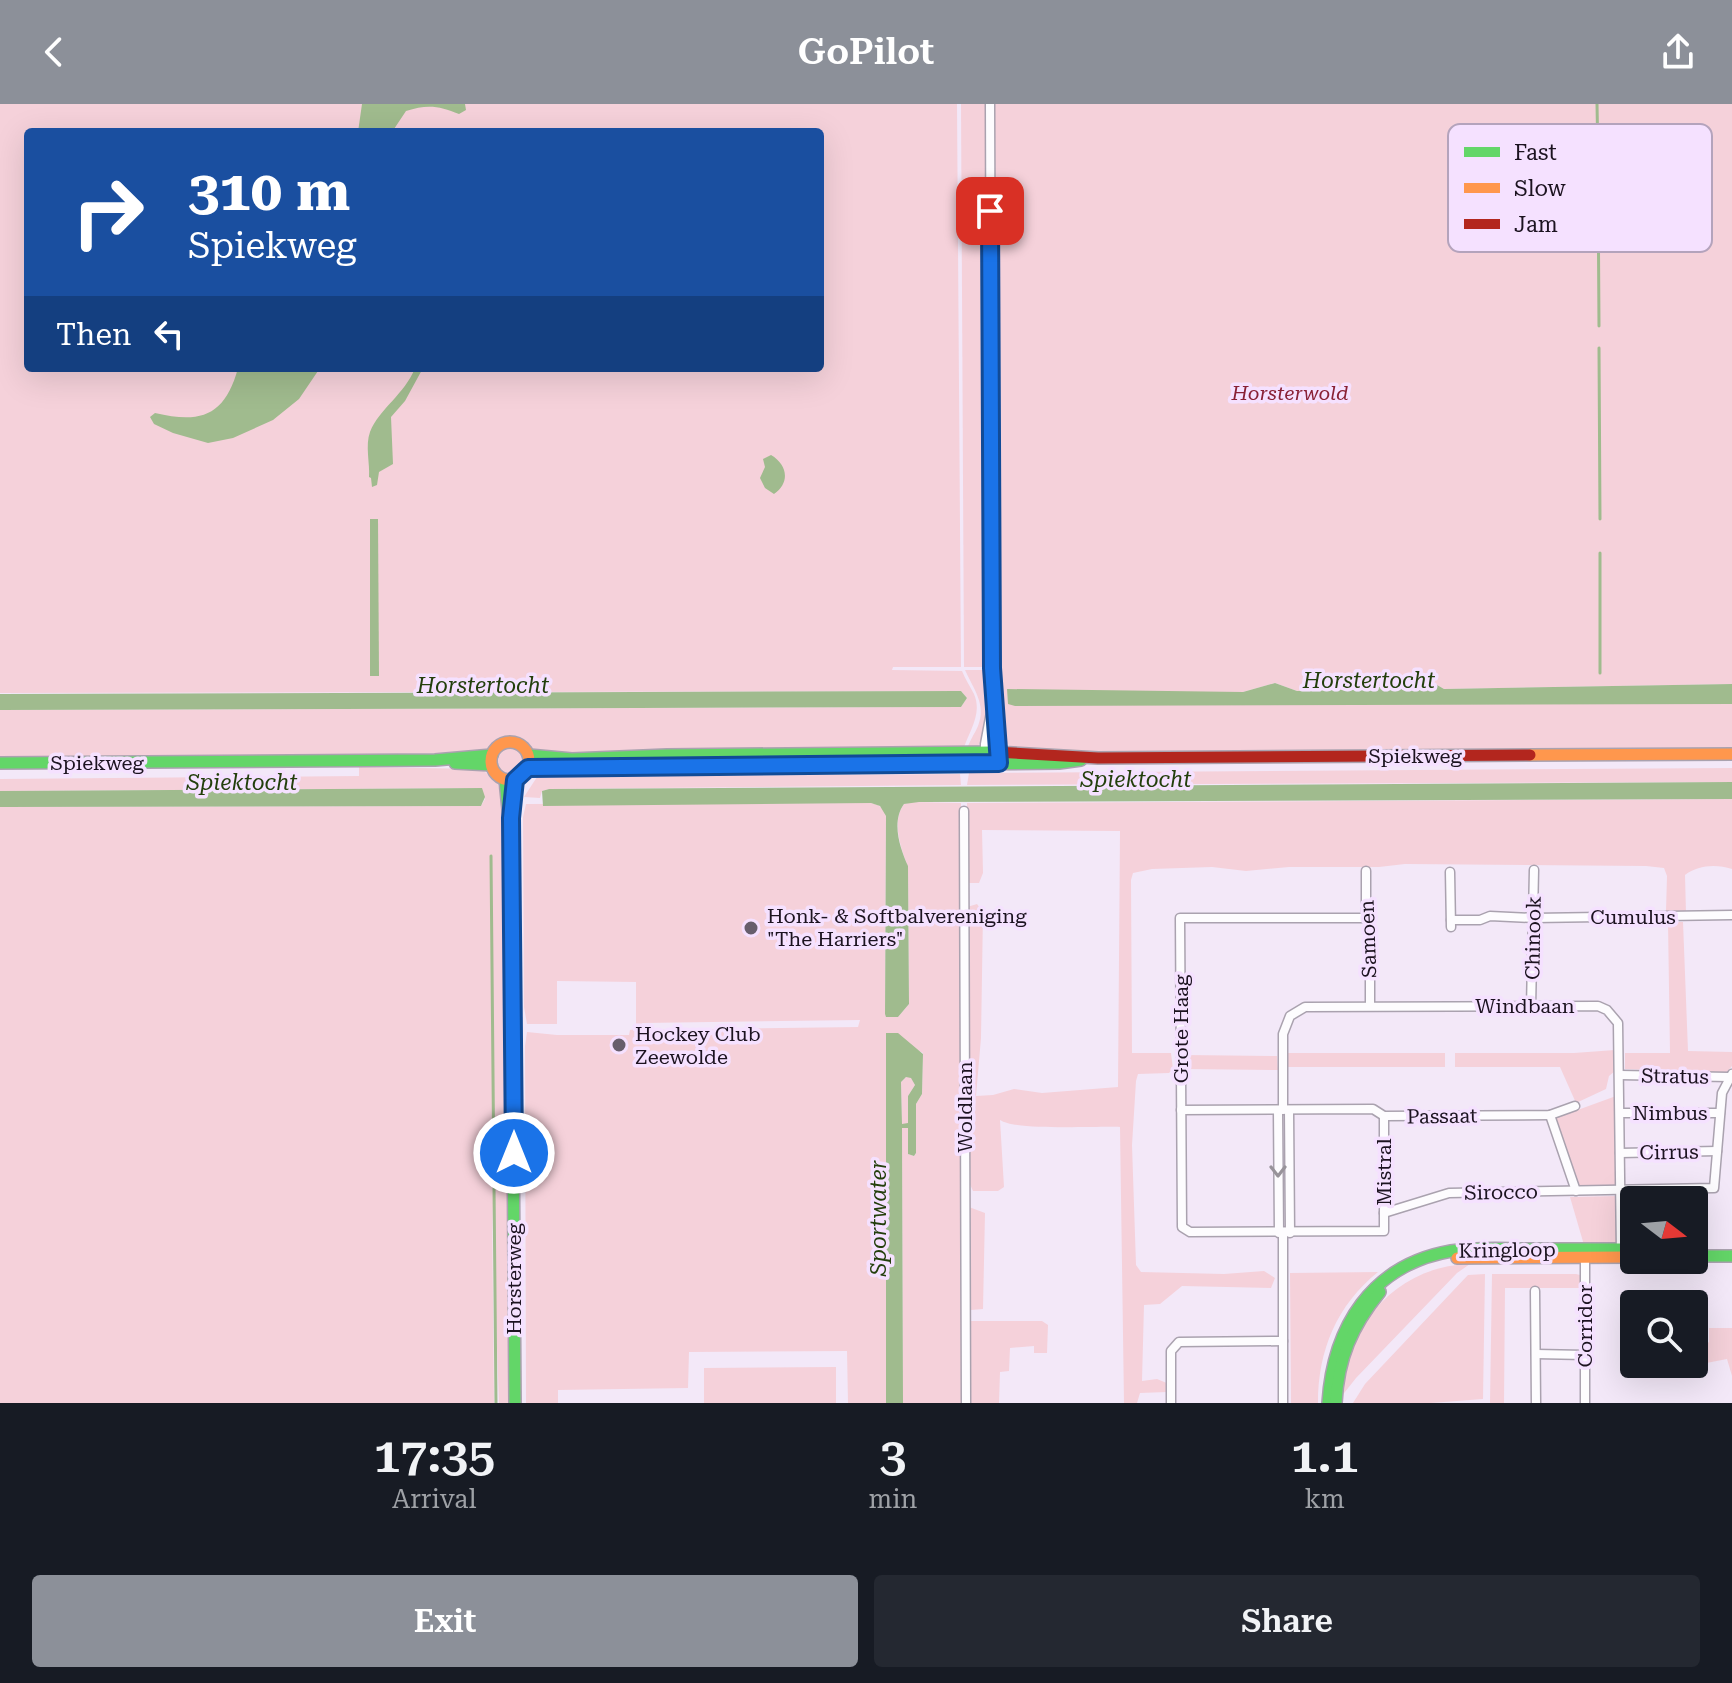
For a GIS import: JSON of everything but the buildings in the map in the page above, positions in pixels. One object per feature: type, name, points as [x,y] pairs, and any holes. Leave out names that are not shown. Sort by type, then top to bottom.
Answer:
[{"type":"main road","points":[[510,741],[518,743],[529,755],[528,768],[510,780],[499,777],[491,760],[502,743],[510,741]]},
{"type":"main road","name":"Spiekweg","points":[[529,755],[572,759],[667,755],[999,758],[1060,754],[1098,758],[1732,754]]},
{"type":"main road","name":"Spiekweg","points":[[528,768],[985,758]]},
{"type":"main road","name":"Spiekweg","points":[[0,763],[491,760]]},
{"type":"main road","name":"Horsterweg","points":[[510,780],[507,804],[511,818],[515,1403]]},
{"type":"main road","points":[[1708,1248],[1732,1248]]},
{"type":"main road","name":"Kringloop","points":[[1328,1403],[1332,1358],[1341,1332],[1356,1307],[1396,1271],[1452,1251],[1620,1253]]},
{"type":"main road","name":"Kringloop","points":[[1336,1403],[1339,1361],[1349,1335],[1361,1313],[1400,1277],[1436,1261],[1453,1258],[1584,1253]]},
{"type":"main road","points":[[1708,1256],[1732,1256]]},
{"type":"street","points":[[985,758],[993,703],[990,104]]},
{"type":"street","points":[[993,703],[999,758]]},
{"type":"street","name":"Woldlaan","points":[[964,811],[966,1403]]},
{"type":"street","name":"Chinook","points":[[1531,1007],[1534,870]]},
{"type":"street","name":"Samoen","points":[[1366,871],[1370,1006]]},
{"type":"street","name":"Cumulus","points":[[1450,872],[1451,924],[1490,916],[1732,915]]},
{"type":"street","name":"Grote Haag","points":[[1284,1233],[1190,1232],[1182,1227],[1180,918],[1366,918]]},
{"type":"street","name":"Windbaan","points":[[1283,1403],[1283,1034],[1290,1016],[1305,1007],[1598,1006],[1607,1010],[1618,1023],[1621,1186]]},
{"type":"street","name":"Stratus","points":[[1620,1075],[1730,1076]]},
{"type":"street","points":[[1708,1188],[1714,1188],[1722,1093],[1730,1076]]},
{"type":"street","name":"Passaat","points":[[1181,1110],[1373,1109],[1384,1116],[1550,1115],[1575,1106]]},
{"type":"street","name":"Nimbus","points":[[1620,1113],[1720,1113]]},
{"type":"street","points":[[1550,1115],[1576,1191]]},
{"type":"street","name":"Mistral","points":[[1284,1233],[1384,1231],[1384,1116]]},
{"type":"street","name":"Cirrus","points":[[1620,1153],[1717,1151]]},
{"type":"street","name":"Sirocco","points":[[1384,1213],[1449,1193],[1620,1190]]},
{"type":"street","name":"Corridor","points":[[1584,1253],[1585,1403]]},
{"type":"street","points":[[1535,1291],[1536,1403]]},
{"type":"street","points":[[1171,1403],[1171,1351],[1179,1342],[1283,1341]]},
{"type":"street","points":[[1536,1354],[1585,1355]]},
{"type":"green space","points":[[0,104],[957,104],[961,667],[893,667],[892,670],[962,671],[974,694],[977,709],[963,751],[567,755],[533,751],[522,740],[511,737],[480,753],[0,758],[0,710],[961,707],[967,698],[961,691],[0,693]]},
{"type":"green space","points":[[961,104],[985,104],[988,667],[964,667]]},
{"type":"green space","name":"Horsterwold","points":[[994,104],[1732,104],[1732,684],[1444,689],[1428,680],[1421,680],[1411,690],[1403,690],[1390,683],[1372,689],[1297,691],[1275,683],[1243,692],[1008,704],[1732,704],[1732,750],[1090,753],[1014,750],[1003,735],[996,692]]},
{"type":"green space","points":[[965,670],[989,670],[984,735],[978,745],[967,749],[981,711]]},
{"type":"green space","points":[[512,747],[522,751],[526,761],[522,771],[512,775],[502,771],[498,761],[502,751]]},
{"type":"green space","points":[[359,767],[481,769],[497,781],[500,792],[507,867],[511,1403],[499,1403],[492,1204],[494,1403],[0,1403],[0,807],[481,806],[485,799],[481,788],[0,791],[0,779],[359,776]]},
{"type":"green space","points":[[1732,768],[1732,782],[967,785],[969,773]]},
{"type":"green space","points":[[960,774],[961,785],[549,789],[542,791],[540,798],[524,797],[537,777]]},
{"type":"green space","points":[[1732,799],[1732,869],[1707,866],[1685,875],[1686,913],[1671,914],[1666,911],[1667,876],[1664,868],[1646,866],[1405,864],[1246,871],[1212,867],[1152,869],[1133,873],[1132,1053],[1171,1053],[1173,1069],[1169,1073],[1138,1074],[1136,1081],[1132,1145],[1136,1265],[1141,1272],[1224,1274],[1264,1271],[1275,1278],[1271,1288],[1182,1286],[1160,1304],[1144,1305],[1142,1381],[1157,1379],[1169,1384],[1167,1392],[1140,1393],[1137,1403],[1124,1403],[1120,1127],[1038,1127],[1000,1120],[1004,1187],[998,1191],[973,1191],[969,1182],[967,907],[977,904],[983,912],[981,1038],[976,1096],[1014,1089],[1042,1093],[1118,1087],[1120,831],[982,830],[983,873],[979,883],[967,883],[967,803]]},
{"type":"green space","points":[[871,803],[879,806],[886,816],[885,1014],[887,1017],[898,1017],[909,1004],[908,867],[898,827],[904,804],[961,803],[964,1403],[903,1403],[902,1128],[908,1128],[908,1154],[914,1156],[916,1104],[922,1094],[923,1053],[886,1033],[886,1403],[848,1403],[847,1351],[689,1352],[688,1388],[558,1390],[558,1403],[526,1403],[527,1032],[629,1035],[630,1030],[636,1029],[636,982],[557,981],[557,1024],[527,1024],[524,1007],[523,817],[526,804]],"holes":[[[860,1020],[858,1027],[643,1030],[642,1023]]]},
{"type":"green space","points":[[1668,922],[1683,922],[1688,1051],[1732,1052],[1732,1066],[1726,1073],[1625,1069],[1625,1053],[1670,1053]]},
{"type":"green space","points":[[1615,1050],[1615,1071],[1609,1076],[1606,1089],[1576,1103],[1560,1067],[1455,1067],[1455,1053]]},
{"type":"green space","points":[[1287,1053],[1445,1053],[1445,1067],[1287,1067]]},
{"type":"green space","points":[[1185,1055],[1277,1056],[1278,1070],[1185,1069]]},
{"type":"green space","points":[[911,1077],[915,1085],[908,1096],[908,1124],[902,1124],[901,1082]]},
{"type":"green space","points":[[1616,1096],[1617,1187],[1579,1187],[1553,1119]]},
{"type":"green space","points":[[1617,1196],[1618,1244],[1584,1245],[1570,1197]]},
{"type":"green space","points":[[969,1207],[985,1213],[983,1309],[971,1310],[968,1305]]},
{"type":"green space","points":[[1470,1264],[1457,1273],[1341,1397],[1353,1346],[1380,1304],[1398,1288],[1419,1276],[1443,1267]]},
{"type":"green space","points":[[1378,1272],[1351,1299],[1333,1330],[1322,1365],[1318,1403],[1291,1403],[1290,1273]]},
{"type":"green space","points":[[1485,1274],[1483,1399],[1353,1403],[1365,1384],[1468,1275]]},
{"type":"green space","points":[[1492,1274],[1576,1274],[1580,1275],[1582,1288],[1505,1288],[1504,1403],[1490,1403]]},
{"type":"green space","points":[[970,1321],[1042,1321],[1048,1325],[1047,1353],[1034,1353],[1034,1346],[1010,1348],[1009,1371],[1000,1372],[999,1403],[970,1403]]},
{"type":"green space","points":[[1709,1328],[1732,1328],[1732,1376],[1727,1359],[1708,1363]]},
{"type":"green space","points":[[836,1367],[836,1403],[704,1403],[704,1368]]},
{"type":"shaded area","points":[[362,104],[465,104],[466,110],[459,114],[446,109],[420,107],[406,111],[395,128],[359,128]]},
{"type":"shaded area","points":[[237,372],[317,372],[299,399],[273,420],[233,438],[208,443],[173,433],[154,424],[150,417],[155,413],[186,417],[209,413],[226,397]]},
{"type":"shaded area","points":[[413,372],[421,372],[405,401],[391,417],[393,464],[379,472],[377,485],[372,487],[369,477],[370,432]]},
{"type":"shaded area","points":[[771,455],[781,464],[785,474],[783,485],[774,494],[765,488],[760,478],[765,467],[763,459]]},
{"type":"shaded area","points":[[370,519],[378,519],[379,676],[370,676]]},
{"type":"shaded area","points":[[1425,678],[1444,689],[1732,684],[1732,704],[1015,706],[1008,704],[1007,689],[1243,692],[1275,683],[1297,691],[1372,689],[1394,683],[1403,690],[1411,690]]},
{"type":"shaded area","points":[[961,691],[967,698],[961,707],[0,710],[0,694]]},
{"type":"shaded area","points":[[1732,782],[1732,799],[904,804],[897,827],[908,866],[909,1004],[898,1017],[886,1017],[885,1014],[886,816],[880,806],[871,803],[543,806],[542,791],[549,789]]},
{"type":"shaded area","points":[[482,788],[485,797],[481,806],[0,807],[0,791]]},
{"type":"shaded area","points":[[886,1033],[898,1033],[923,1054],[922,1094],[916,1104],[914,1156],[908,1154],[908,1128],[902,1128],[903,1403],[886,1403]],"holes":[[[906,1077],[911,1078],[915,1085],[908,1096],[908,1123],[902,1124],[901,1082]]]},
{"type":"waterway","points":[[1597,104],[1597,124]]},
{"type":"waterway","points":[[1599,252],[1599,326]]},
{"type":"waterway","points":[[1599,348],[1600,519]]},
{"type":"waterway","points":[[1600,553],[1600,673]]},
{"type":"waterway","points":[[491,856],[496,1403]]},
{"type":"traffic: fast","points":[[529,755],[572,759],[667,755],[995,752]]},
{"type":"traffic: fast","points":[[0,763],[435,760],[492,755]]},
{"type":"traffic: fast","points":[[528,768],[1059,763],[1081,760]]},
{"type":"traffic: fast","points":[[455,763],[491,765]]},
{"type":"traffic: fast","points":[[505,780],[511,838],[515,1403]]},
{"type":"traffic: fast","points":[[1328,1403],[1331,1375],[1348,1325],[1378,1285],[1399,1270],[1423,1258],[1461,1250],[1620,1249]]},
{"type":"traffic: fast","points":[[1708,1256],[1732,1256]]},
{"type":"traffic: fast","points":[[1336,1403],[1348,1344],[1380,1292]]},
{"type":"traffic: slow","points":[[510,742],[524,747],[529,761],[524,775],[510,780],[496,775],[491,761],[496,747],[510,742]]},
{"type":"traffic: slow","points":[[1530,755],[1732,754]]},
{"type":"traffic: slow","points":[[511,818],[515,780]]},
{"type":"traffic: slow","points":[[1457,1258],[1620,1257]]},
{"type":"traffic: jam","points":[[995,752],[1098,758],[1530,755]]},
{"type":"place","name":"Honk- & Softbalvereniging \"The Harriers\"","points":[[751,928]]},
{"type":"place","name":"Hockey Club Zeewolde","points":[[619,1045]]},
{"type":"route","points":[[514,1153],[511,818],[515,780],[528,768],[999,763],[992,668],[990,211]]},
{"type":"water label","name":"Horstertocht","points":[[1369,680]]},
{"type":"water label","name":"Horstertocht","points":[[483,685]]},
{"type":"water label","name":"Spiektocht","points":[[1136,779]]},
{"type":"water label","name":"Spiektocht","points":[[242,782]]},
{"type":"water label","name":"Sportwater","points":[[878,1218]]}]
